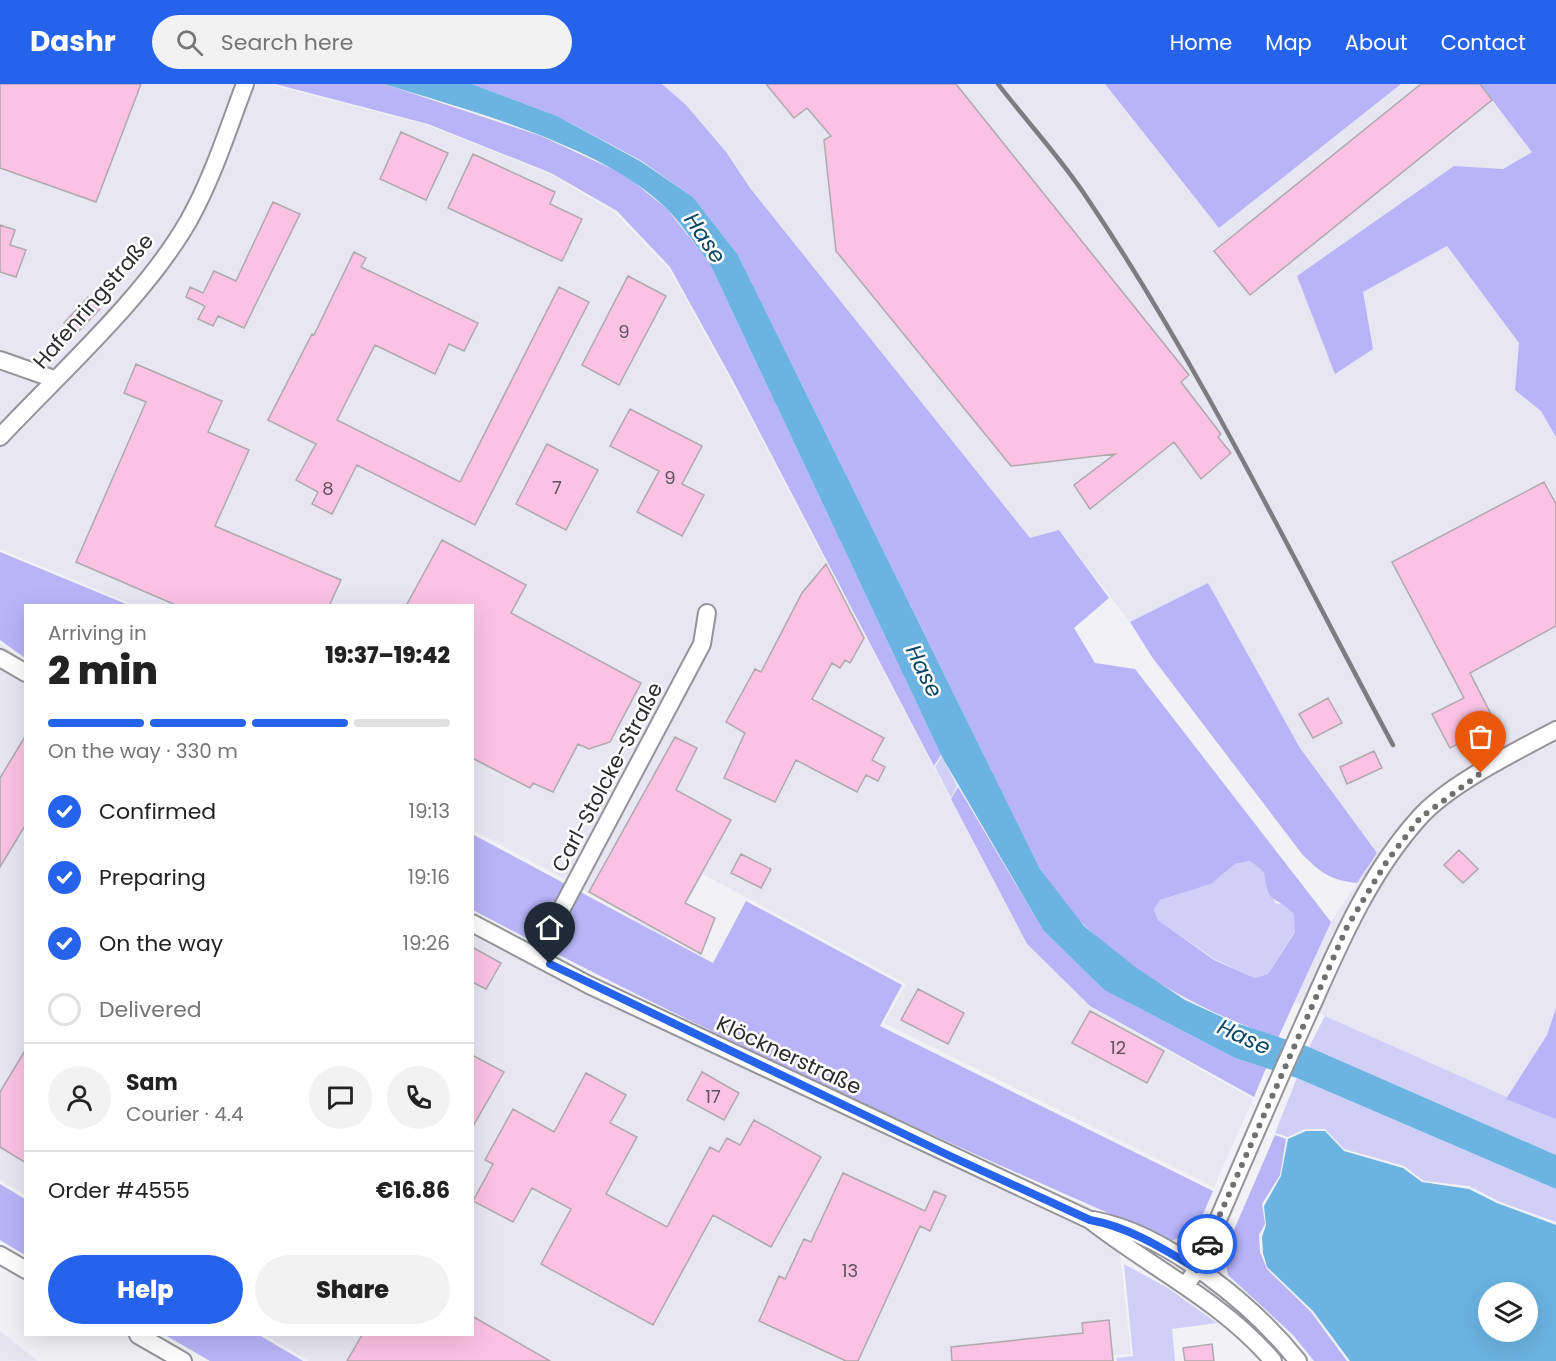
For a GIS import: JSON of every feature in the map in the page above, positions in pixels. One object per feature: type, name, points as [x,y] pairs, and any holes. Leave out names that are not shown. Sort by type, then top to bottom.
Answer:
[{"type":"street","name":"Hafenringstraße","points":[[0,437],[120,310],[159,263],[189,220],[216,164],[245,84]]},
{"type":"street","points":[[0,360],[54,379]]},
{"type":"street","name":"Carl-Stolcke-Straße","points":[[536,957],[702,644],[707,613]]},
{"type":"street","points":[[0,658],[24,672]]},
{"type":"street","points":[[1186,1285],[1197,1269],[1347,927],[1387,861],[1420,818],[1461,785],[1556,730]]},
{"type":"street","name":"Klöcknerstraße","points":[[474,923],[536,957],[869,1118],[1090,1220],[1128,1250],[1186,1285],[1221,1310],[1273,1361]]},
{"type":"street","name":"Klöcknerstraße","points":[[1090,1220],[1111,1223],[1150,1241],[1197,1269],[1234,1296],[1278,1337],[1298,1361]]},
{"type":"street","points":[[0,1256],[24,1269]]},
{"type":"street","points":[[140,1336],[183,1361]]},
{"type":"shaded area","points":[[0,84],[268,84],[427,125],[550,174],[615,213],[669,269],[732,383],[1027,945],[1090,1007],[1253,1099],[1214,1187],[884,1023],[906,984],[703,874],[667,939],[588,892],[474,831],[474,604],[131,604],[0,549]]},
{"type":"shaded area","points":[[275,84],[384,84],[541,136],[625,175],[667,209],[709,262],[941,755],[934,766],[733,381],[670,267],[617,211],[551,173],[428,124]]},
{"type":"shaded area","points":[[472,84],[662,84],[686,105],[726,152],[750,188],[1030,538],[1059,530],[1109,598],[1074,628],[1095,663],[1135,669],[1331,922],[1278,1038],[1201,1006],[1176,993],[1107,946],[1067,907],[1040,869],[738,255],[693,197],[640,160],[557,116]],"holes":[[[1250,861],[1264,872],[1270,896],[1294,914],[1295,932],[1268,974],[1255,978],[1214,960],[1158,920],[1154,909],[1160,900],[1211,884],[1235,864]]]},
{"type":"shaded area","points":[[662,84],[1105,84],[1219,228],[1401,84],[1480,84],[1532,151],[1503,169],[1454,166],[1297,276],[1373,349],[1362,292],[1447,246],[1519,343],[1515,390],[1541,411],[1556,437],[1556,1008],[1547,1035],[1506,1099],[1295,1002],[1331,922],[1377,853],[1300,748],[1208,583],[1130,622],[1059,530],[1030,539],[750,188],[726,152],[686,105]]},
{"type":"shaded area","points":[[1105,84],[1401,84],[1219,228]]},
{"type":"shaded area","points":[[1480,84],[1556,84],[1556,437],[1541,411],[1515,390],[1519,343],[1447,246],[1363,292],[1373,349],[1335,374],[1297,276],[1454,166],[1503,169],[1532,152]]},
{"type":"shaded area","points":[[0,552],[126,604],[24,604],[24,657],[0,640]]},
{"type":"shaded area","points":[[1208,583],[1300,748],[1377,853],[1357,883],[1340,880],[1326,874],[1302,854],[1152,657],[1130,622]]},
{"type":"shaded area","points":[[0,644],[24,661],[24,1194],[0,1180]]},
{"type":"shaded area","points":[[942,756],[957,786],[951,798],[935,767]]},
{"type":"shaded area","points":[[958,787],[1043,930],[1104,990],[1235,1058],[1266,1068],[1254,1097],[1090,1006],[1027,944],[951,799]]},
{"type":"shaded area","points":[[474,835],[713,963],[746,901],[902,985],[880,1026],[1213,1191],[1197,1228],[1172,1241],[907,1123],[731,1041],[474,911]]},
{"type":"shaded area","points":[[1250,861],[1264,872],[1275,903],[1286,905],[1295,914],[1295,931],[1268,974],[1255,978],[1214,959],[1158,920],[1154,909],[1160,900],[1211,884],[1235,864]]},
{"type":"shaded area","points":[[474,914],[583,972],[970,1155],[1116,1219],[1131,1354],[1114,1355],[1114,1361],[309,1361],[267,1336],[474,1336]]},
{"type":"shaded area","points":[[1556,1008],[1556,1119],[1506,1099],[1547,1035]]},
{"type":"shaded area","points":[[1325,1016],[1556,1119],[1556,1155],[1309,1047]]},
{"type":"shaded area","points":[[1297,1078],[1556,1189],[1556,1222],[1500,1202],[1469,1186],[1424,1181],[1404,1166],[1344,1149],[1325,1129],[1305,1129],[1288,1137],[1275,1133]]},
{"type":"shaded area","points":[[1275,1135],[1286,1139],[1280,1175],[1262,1204],[1265,1224],[1259,1235],[1260,1252],[1267,1269],[1311,1312],[1347,1361],[1314,1361],[1293,1335],[1228,1275],[1224,1253]]},
{"type":"shaded area","points":[[0,1184],[24,1198],[24,1254],[0,1240]]},
{"type":"shaded area","points":[[1124,1264],[1168,1288],[1217,1323],[1172,1329],[1175,1361],[1117,1361],[1116,1358],[1133,1356]]},
{"type":"shaded area","points":[[0,1331],[38,1361],[0,1361]]},
{"type":"shaded area","points":[[167,1336],[261,1336],[303,1361],[210,1361]]},
{"type":"water","name":"Hase","points":[[384,84],[472,84],[557,116],[640,161],[693,197],[738,255],[1040,869],[1084,926],[1134,966],[1185,1000],[1233,1022],[1309,1047],[1556,1155],[1556,1189],[1297,1078],[1235,1058],[1104,990],[1043,930],[941,755],[709,262],[678,221],[640,187],[608,167],[572,149],[494,118]]},
{"type":"water","points":[[1306,1131],[1325,1131],[1344,1151],[1403,1168],[1422,1182],[1469,1189],[1497,1203],[1556,1225],[1556,1361],[1350,1361],[1313,1311],[1267,1267],[1262,1237],[1266,1225],[1264,1206],[1281,1176],[1288,1139]]},
{"type":"building","points":[[0,84],[141,84],[96,202],[0,168]]},
{"type":"building","points":[[766,84],[956,84],[1189,375],[1181,382],[1221,434],[1218,437],[1231,453],[1201,479],[1174,442],[1090,509],[1074,485],[1115,454],[1011,466],[836,251],[824,140],[831,136],[807,108],[794,118]]},
{"type":"building","points":[[1421,84],[1480,84],[1492,100],[1250,295],[1214,251]]},
{"type":"building","points":[[401,132],[448,153],[426,200],[380,179]]},
{"type":"building","points":[[473,154],[555,192],[550,204],[582,219],[562,261],[448,208]]},
{"type":"building","points":[[273,202],[300,214],[244,328],[218,316],[213,326],[198,319],[205,306],[186,297],[190,287],[203,293],[214,271],[236,281]]},
{"type":"building","points":[[0,225],[15,230],[10,245],[26,250],[16,277],[0,272]]},
{"type":"building","points":[[354,252],[366,258],[361,267],[478,323],[464,351],[449,344],[435,374],[375,345],[337,420],[460,482],[559,287],[589,302],[475,525],[357,465],[332,514],[312,504],[318,492],[296,480],[316,444],[268,420],[312,334],[314,335]]},
{"type":"building","points":[[628,276],[666,296],[619,385],[582,365]]},
{"type":"building","points":[[88,297],[100,309],[76,334],[64,323]]},
{"type":"building","points":[[136,364],[222,401],[208,432],[249,450],[215,526],[341,580],[330,604],[173,604],[76,562],[146,402],[124,393]]},
{"type":"building","points":[[630,409],[702,446],[682,484],[704,495],[682,536],[637,512],[659,471],[610,446]]},
{"type":"building","points":[[547,444],[598,470],[566,530],[516,504]]},
{"type":"building","points":[[1544,482],[1556,504],[1556,626],[1470,673],[1496,724],[1450,748],[1432,714],[1464,698],[1392,562]]},
{"type":"building","points":[[442,540],[526,585],[511,613],[641,683],[610,742],[589,749],[578,744],[553,792],[533,783],[530,788],[474,759],[474,604],[407,604]]},
{"type":"building","points":[[826,564],[864,638],[850,663],[845,660],[840,668],[832,663],[812,699],[884,738],[872,760],[885,767],[878,781],[866,775],[857,792],[796,760],[775,802],[724,778],[745,733],[726,722],[755,669],[761,672],[802,593]]},
{"type":"building","points":[[1328,698],[1342,723],[1313,738],[1299,714]]},
{"type":"building","points":[[675,737],[697,748],[676,790],[731,820],[685,903],[715,918],[701,954],[589,892]]},
{"type":"building","points":[[24,738],[24,827],[0,867],[0,778]]},
{"type":"building","points":[[1374,751],[1382,768],[1347,784],[1340,767]]},
{"type":"building","points":[[1459,850],[1478,869],[1463,883],[1444,865]]},
{"type":"building","points":[[741,854],[771,869],[761,888],[731,873]]},
{"type":"building","points":[[474,948],[501,963],[486,989],[474,983]]},
{"type":"building","points":[[918,989],[964,1013],[948,1044],[901,1020]]},
{"type":"building","points":[[1090,1011],[1164,1051],[1147,1083],[1072,1043]]},
{"type":"building","points":[[24,1052],[24,1162],[0,1147],[0,1092]]},
{"type":"building","points":[[474,1056],[504,1072],[474,1124]]},
{"type":"building","points":[[702,1072],[739,1093],[724,1120],[687,1100]]},
{"type":"building","points":[[586,1073],[626,1095],[610,1123],[637,1137],[606,1194],[667,1227],[710,1147],[719,1152],[727,1138],[740,1145],[754,1120],[821,1157],[771,1247],[713,1215],[653,1325],[541,1264],[571,1209],[532,1188],[513,1222],[474,1202],[493,1164],[485,1160],[513,1109],[554,1132]]},
{"type":"building","points":[[843,1173],[925,1211],[934,1191],[946,1196],[930,1231],[920,1226],[858,1361],[846,1361],[759,1321],[779,1276],[785,1279],[804,1239],[811,1242]]},
{"type":"building","points":[[474,1317],[550,1361],[347,1361],[361,1336],[474,1336]]},
{"type":"building","points":[[1109,1320],[1113,1361],[952,1361],[951,1347],[1083,1333],[1082,1323]]},
{"type":"building","points":[[1212,1344],[1214,1361],[1185,1361],[1183,1348]]},
{"type":"railway","points":[[998,84],[1077,183],[1130,264],[1247,468],[1393,745]]},
{"type":"way so far","points":[[1207,1244],[1347,927],[1387,861],[1420,818],[1461,785],[1481,773]]},
{"type":"route","points":[[550,964],[589,985],[950,1156],[1090,1220],[1111,1223],[1150,1241],[1197,1269],[1207,1244]]}]
